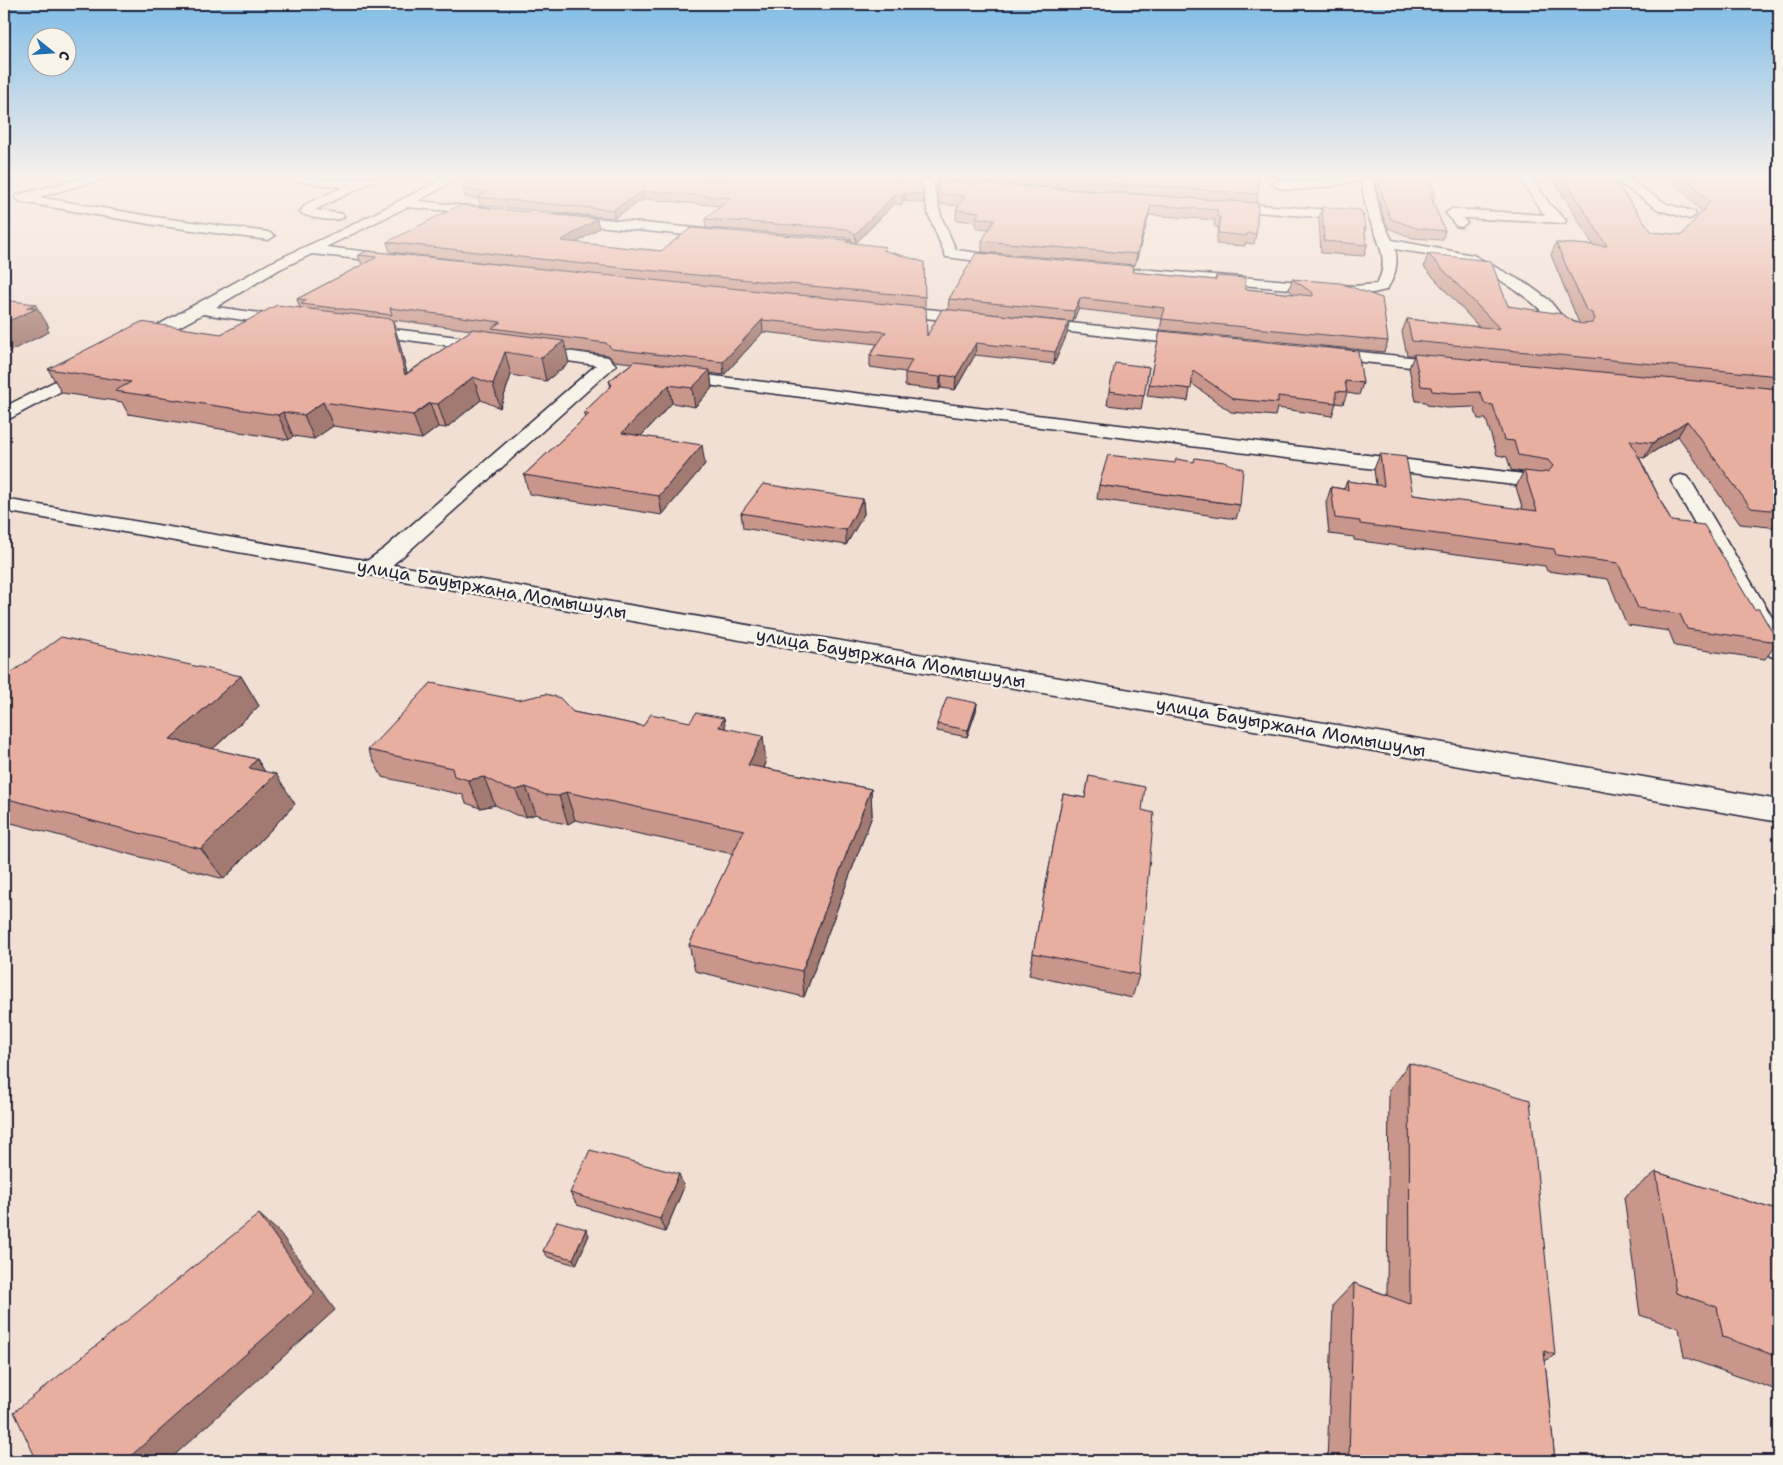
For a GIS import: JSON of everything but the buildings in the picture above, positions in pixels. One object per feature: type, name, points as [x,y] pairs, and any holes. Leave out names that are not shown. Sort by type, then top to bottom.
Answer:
[{"type":"street","points":[[124,350],[201,309],[275,266],[322,245]]},
{"type":"street","points":[[946,245],[948,251],[957,256],[1024,262]]},
{"type":"street","points":[[1127,272],[1373,290],[1381,286],[1386,280],[1390,257],[1387,245]]},
{"type":"street","points":[[1401,245],[1455,254],[1468,258],[1522,287],[1544,303],[1555,318],[1579,332]]},
{"type":"street","points":[[313,250],[411,261]]},
{"type":"street","points":[[869,308],[987,320]]},
{"type":"street","points":[[201,309],[306,324]]},
{"type":"street","points":[[1016,323],[1213,342]]},
{"type":"street","points":[[343,328],[602,361],[615,368],[372,568]]},
{"type":"street","points":[[1302,351],[1460,367]]},
{"type":"street","points":[[4,414],[107,360]]},
{"type":"street","points":[[654,373],[1533,481]]},
{"type":"street","points":[[1681,481],[1779,650]]},
{"type":"street","name":"улица Бауыржана Момышулы","points":[[4,505],[1779,811]]}]
